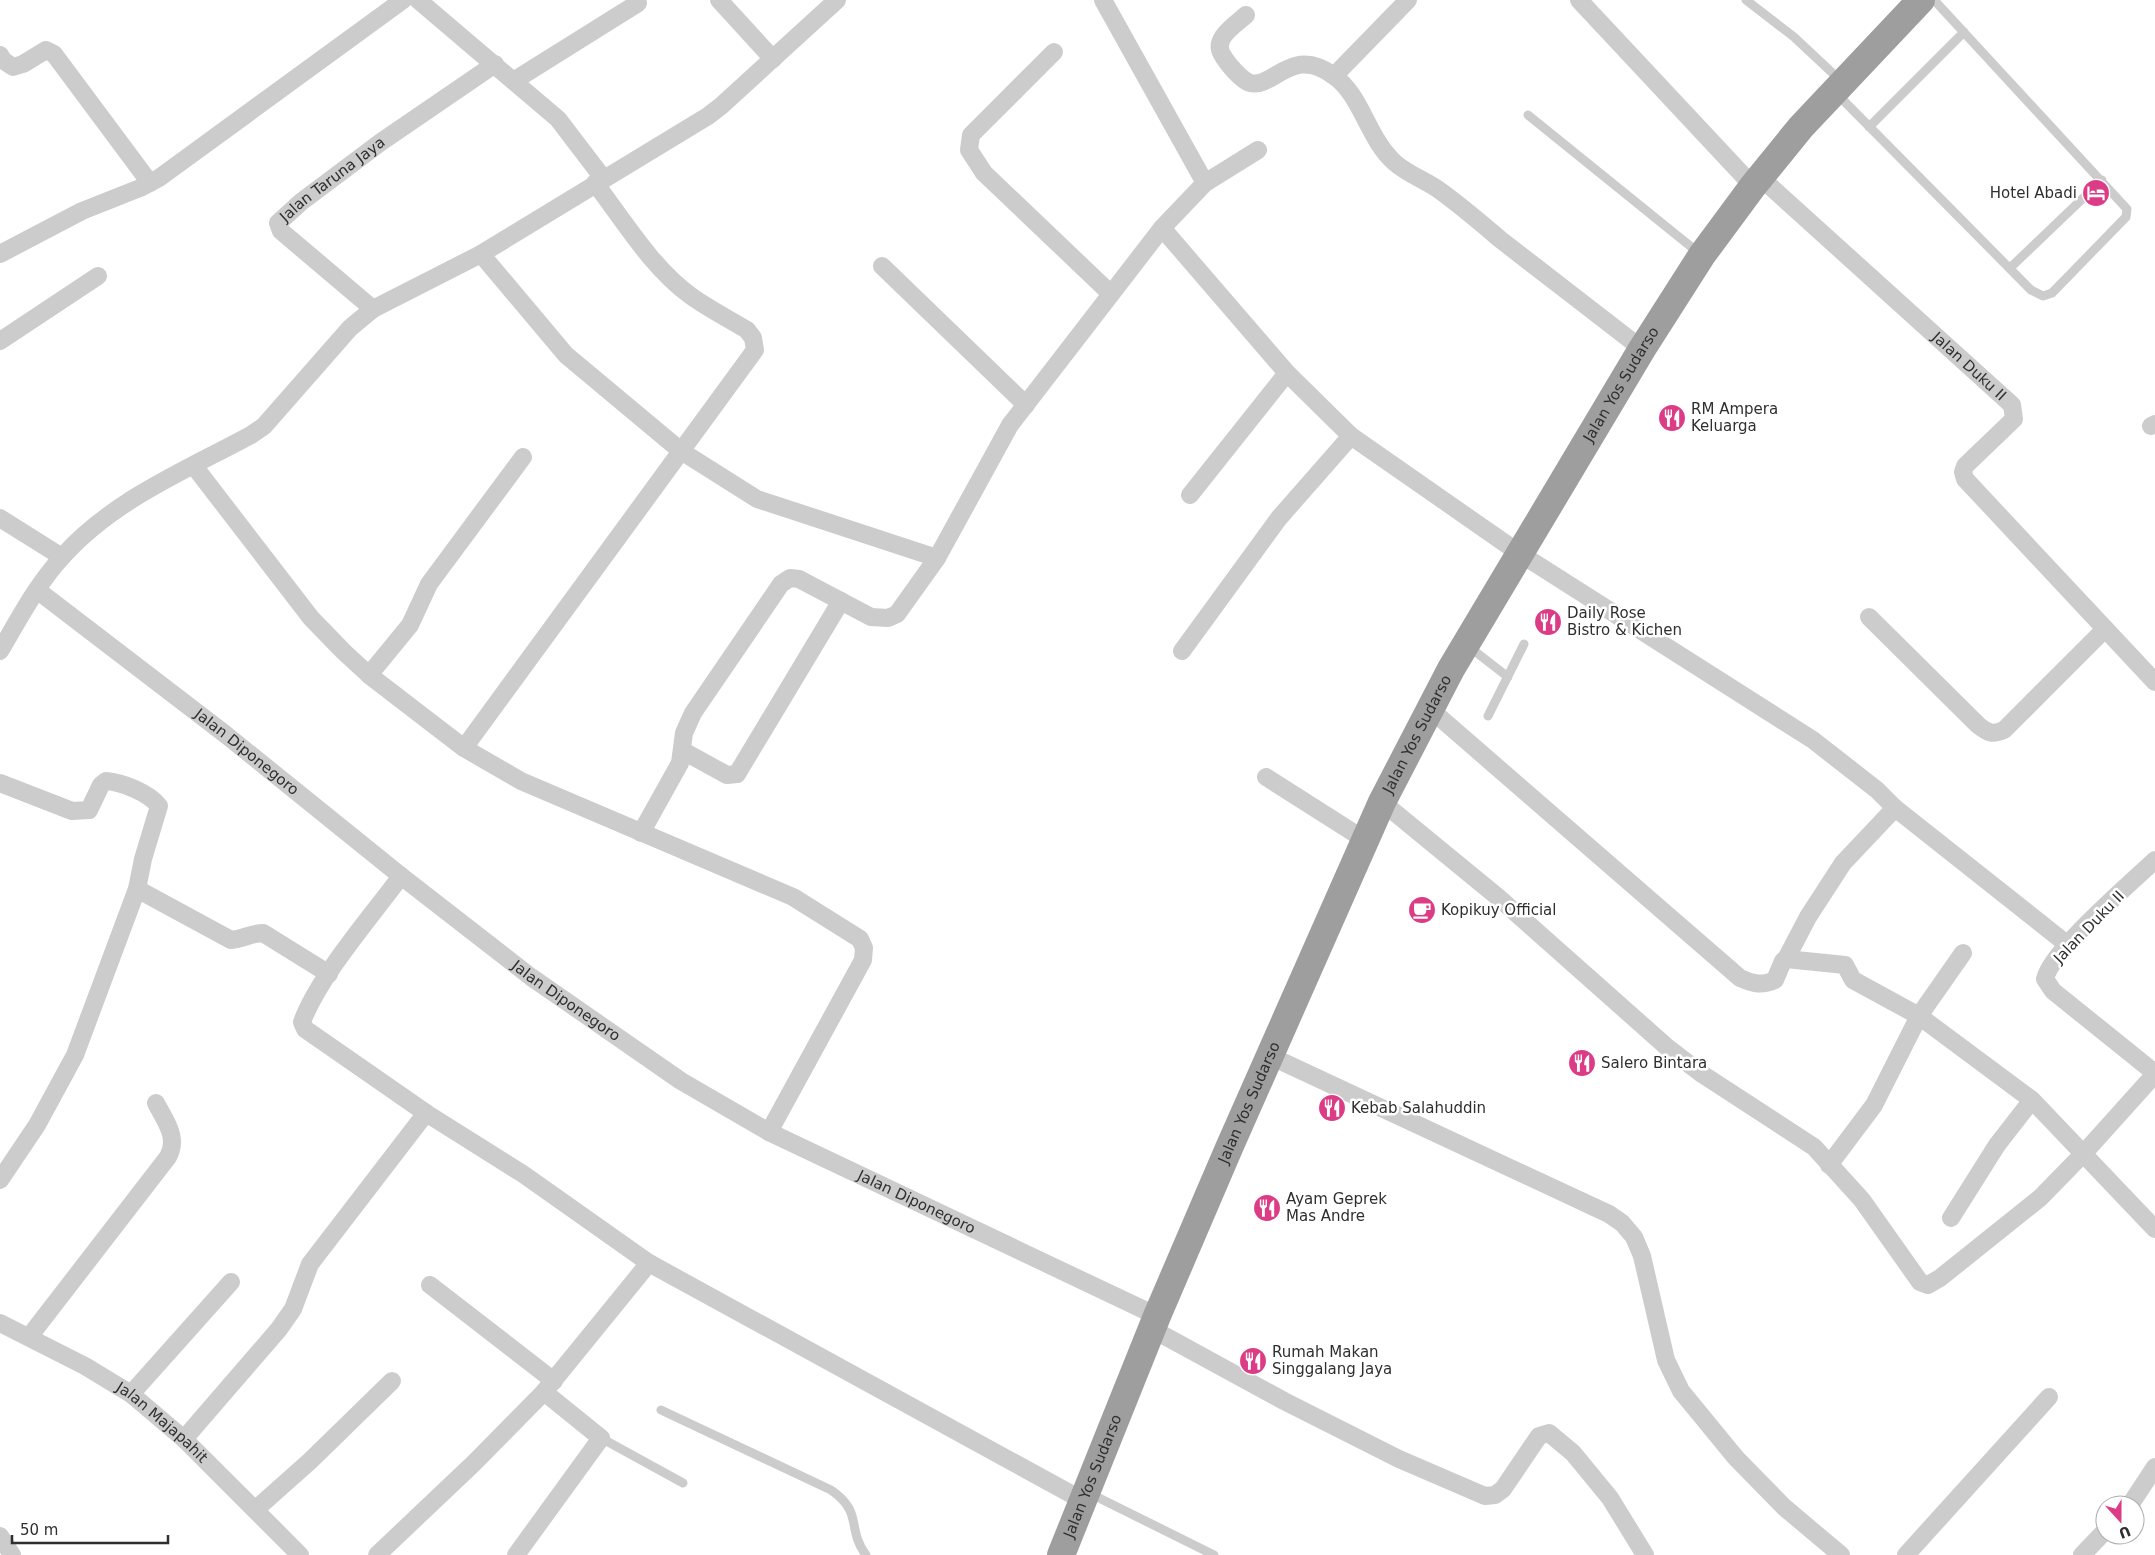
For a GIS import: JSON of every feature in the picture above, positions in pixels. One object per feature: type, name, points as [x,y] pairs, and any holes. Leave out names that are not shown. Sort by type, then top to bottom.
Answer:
[{"type":"highway","name":"Jalan Yos Sudarso","points":[[1061,1555],[1154,1323],[1270,1056],[1382,802],[1430,709],[1519,553],[1642,349],[1702,256],[1756,182],[1838,86],[1921,0]]},
{"type":"street","points":[[0,254],[82,211],[150,183],[404,0]]},
{"type":"street","points":[[418,0],[558,118],[652,257],[690,296],[747,330],[753,338],[755,350],[464,748]]},
{"type":"street","points":[[719,0],[773,59]]},
{"type":"street","points":[[0,651],[37,590],[62,556],[105,516],[264,426],[350,328],[373,309],[481,254],[721,106],[836,0]]},
{"type":"street","points":[[1103,0],[1205,183]]},
{"type":"street","points":[[1334,76],[1408,0]]},
{"type":"street","points":[[1579,0],[1756,182]]},
{"type":"street","points":[[515,80],[638,3]]},
{"type":"street","points":[[1246,15],[1221,38],[1219,46],[1222,55],[1244,79],[1249,83],[1258,82],[1300,64],[1316,66],[1334,76],[1348,89],[1378,146],[1395,164],[1439,190],[1642,349]]},
{"type":"street","points":[[0,55],[13,67],[23,64],[46,50],[54,54],[150,183]]},
{"type":"street","points":[[1054,52],[971,135],[969,150],[984,173],[1111,294]]},
{"type":"street","name":"Jalan Taruna Jaya","points":[[373,309],[281,230],[278,223],[301,202],[381,142],[495,64]]},
{"type":"street","points":[[641,833],[676,773],[683,751],[684,732],[693,713],[781,584],[790,578],[799,579],[871,617],[888,618],[903,608],[937,558],[997,445],[1026,404],[1162,228],[1205,183],[1258,150]]},
{"type":"street","name":"Jalan Duku II","points":[[1756,182],[2012,405],[2014,419],[1966,466],[1963,472],[1965,479],[2155,682]]},
{"type":"street","points":[[1162,228],[1287,373],[1351,436],[1519,553],[1813,740],[1877,790],[1895,808],[2068,945]]},
{"type":"street","points":[[481,254],[566,355],[681,451],[757,499],[937,558]]},
{"type":"street","points":[[882,266],[1026,404]]},
{"type":"street","points":[[0,341],[98,276]]},
{"type":"street","points":[[1190,494],[1287,373]]},
{"type":"street","points":[[1182,651],[1279,518],[1351,436]]},
{"type":"street","points":[[369,676],[410,625],[429,584],[523,457]]},
{"type":"street","points":[[194,466],[311,618],[369,676],[464,748],[521,781],[793,897],[860,939],[864,948],[863,960],[769,1132]]},
{"type":"street","points":[[0,518],[62,556]]},
{"type":"street","name":"Jalan Diponegoro","points":[[37,590],[225,734],[401,876],[531,977],[681,1081],[769,1132],[1154,1323],[1284,1401],[1381,1450],[1485,1496],[1496,1495],[1503,1489],[1539,1436],[1549,1433],[1572,1454],[1610,1498],[1645,1555]]},
{"type":"street","points":[[683,751],[727,775],[737,774],[841,601]]},
{"type":"street","points":[[1869,618],[1978,725],[1987,732],[1994,734],[2004,730],[2105,629]]},
{"type":"street","points":[[1430,709],[1740,978],[1756,984],[1766,984],[1775,980],[1783,961],[1786,959],[1808,917],[1843,863],[1895,808]]},
{"type":"street","points":[[1266,777],[1365,840]]},
{"type":"street","points":[[0,782],[72,811],[89,810],[101,785],[106,780],[118,782],[155,800],[160,806],[143,859],[137,889],[74,1055],[37,1125],[0,1180]]},
{"type":"street","points":[[1382,802],[1499,898],[1668,1048],[1702,1074],[1814,1147],[1862,1200],[1911,1272],[1920,1282],[1928,1284],[1940,1278],[2023,1213],[2084,1153],[2155,1073]]},
{"type":"street","name":"Jalan Duku II","points":[[2155,860],[2068,945],[2047,972],[2045,979],[2048,986],[2155,1073]]},
{"type":"street","points":[[401,876],[328,974],[305,1013],[302,1022],[305,1030],[426,1113],[523,1174],[648,1263],[1084,1495]]},
{"type":"street","points":[[137,889],[231,940],[245,938],[253,933],[263,933],[328,974]]},
{"type":"street","points":[[1829,1165],[1874,1105],[1918,1016],[1963,953]]},
{"type":"street","points":[[1786,959],[1845,965],[1853,980],[1918,1016],[2032,1100],[2155,1229]]},
{"type":"street","points":[[1270,1056],[1609,1214],[1622,1223],[1634,1237],[1642,1256],[1666,1360],[1681,1392],[1736,1458],[1770,1493],[1841,1555]]},
{"type":"street","points":[[1951,1218],[1997,1145],[2032,1100]]},
{"type":"street","points":[[29,1337],[168,1157],[174,1140],[156,1103]]},
{"type":"street","points":[[184,1439],[279,1329],[293,1309],[310,1264],[426,1113]]},
{"type":"street","points":[[377,1555],[474,1463],[549,1387],[648,1263]]},
{"type":"street","points":[[131,1394],[231,1282]]},
{"type":"street","points":[[430,1285],[549,1387],[601,1438],[516,1555]]},
{"type":"street","name":"Jalan Majapahit","points":[[0,1322],[85,1366],[131,1394],[184,1439],[300,1555]]},
{"type":"street","points":[[255,1510],[310,1461],[392,1381]]},
{"type":"street","points":[[1906,1555],[2049,1397]]},
{"type":"street","points":[[2137,1495],[2155,1467]]},
{"type":"street","points":[[0,1536],[12,1555]]},
{"type":"street","points":[[2082,1555],[2095,1541]]},
{"type":"lane","points":[[1746,0],[1794,36],[1838,86],[1869,127],[2031,290],[2043,296],[2052,293],[2126,217],[2127,208],[1934,0]]},
{"type":"lane","points":[[1869,127],[1964,32]]},
{"type":"lane","points":[[1528,115],[1702,256]]},
{"type":"lane","points":[[2010,268],[2102,180]]},
{"type":"lane","points":[[1466,644],[1508,677]]},
{"type":"lane","points":[[1488,716],[1524,644]]},
{"type":"lane","points":[[661,1410],[831,1490],[845,1500],[852,1512],[857,1543],[866,1555]]},
{"type":"lane","points":[[601,1438],[683,1483]]},
{"type":"lane","points":[[1084,1495],[1214,1555]]},
{"type":"place","name":"Hotel Abadi","points":[[2096,193]]},
{"type":"place","name":"RM Ampera Keluarga","points":[[1672,418]]},
{"type":"place","name":"Daily Rose Bistro & Kichen","points":[[1548,622]]},
{"type":"place","name":"Kopikuy Official","points":[[1422,910]]},
{"type":"place","name":"Salero Bintara","points":[[1582,1063]]},
{"type":"place","name":"Kebab Salahuddin","points":[[1332,1108]]},
{"type":"place","name":"Ayam Geprek Mas Andre","points":[[1267,1208]]},
{"type":"place","name":"Rumah Makan Singgalang Jaya","points":[[1253,1361]]}]
